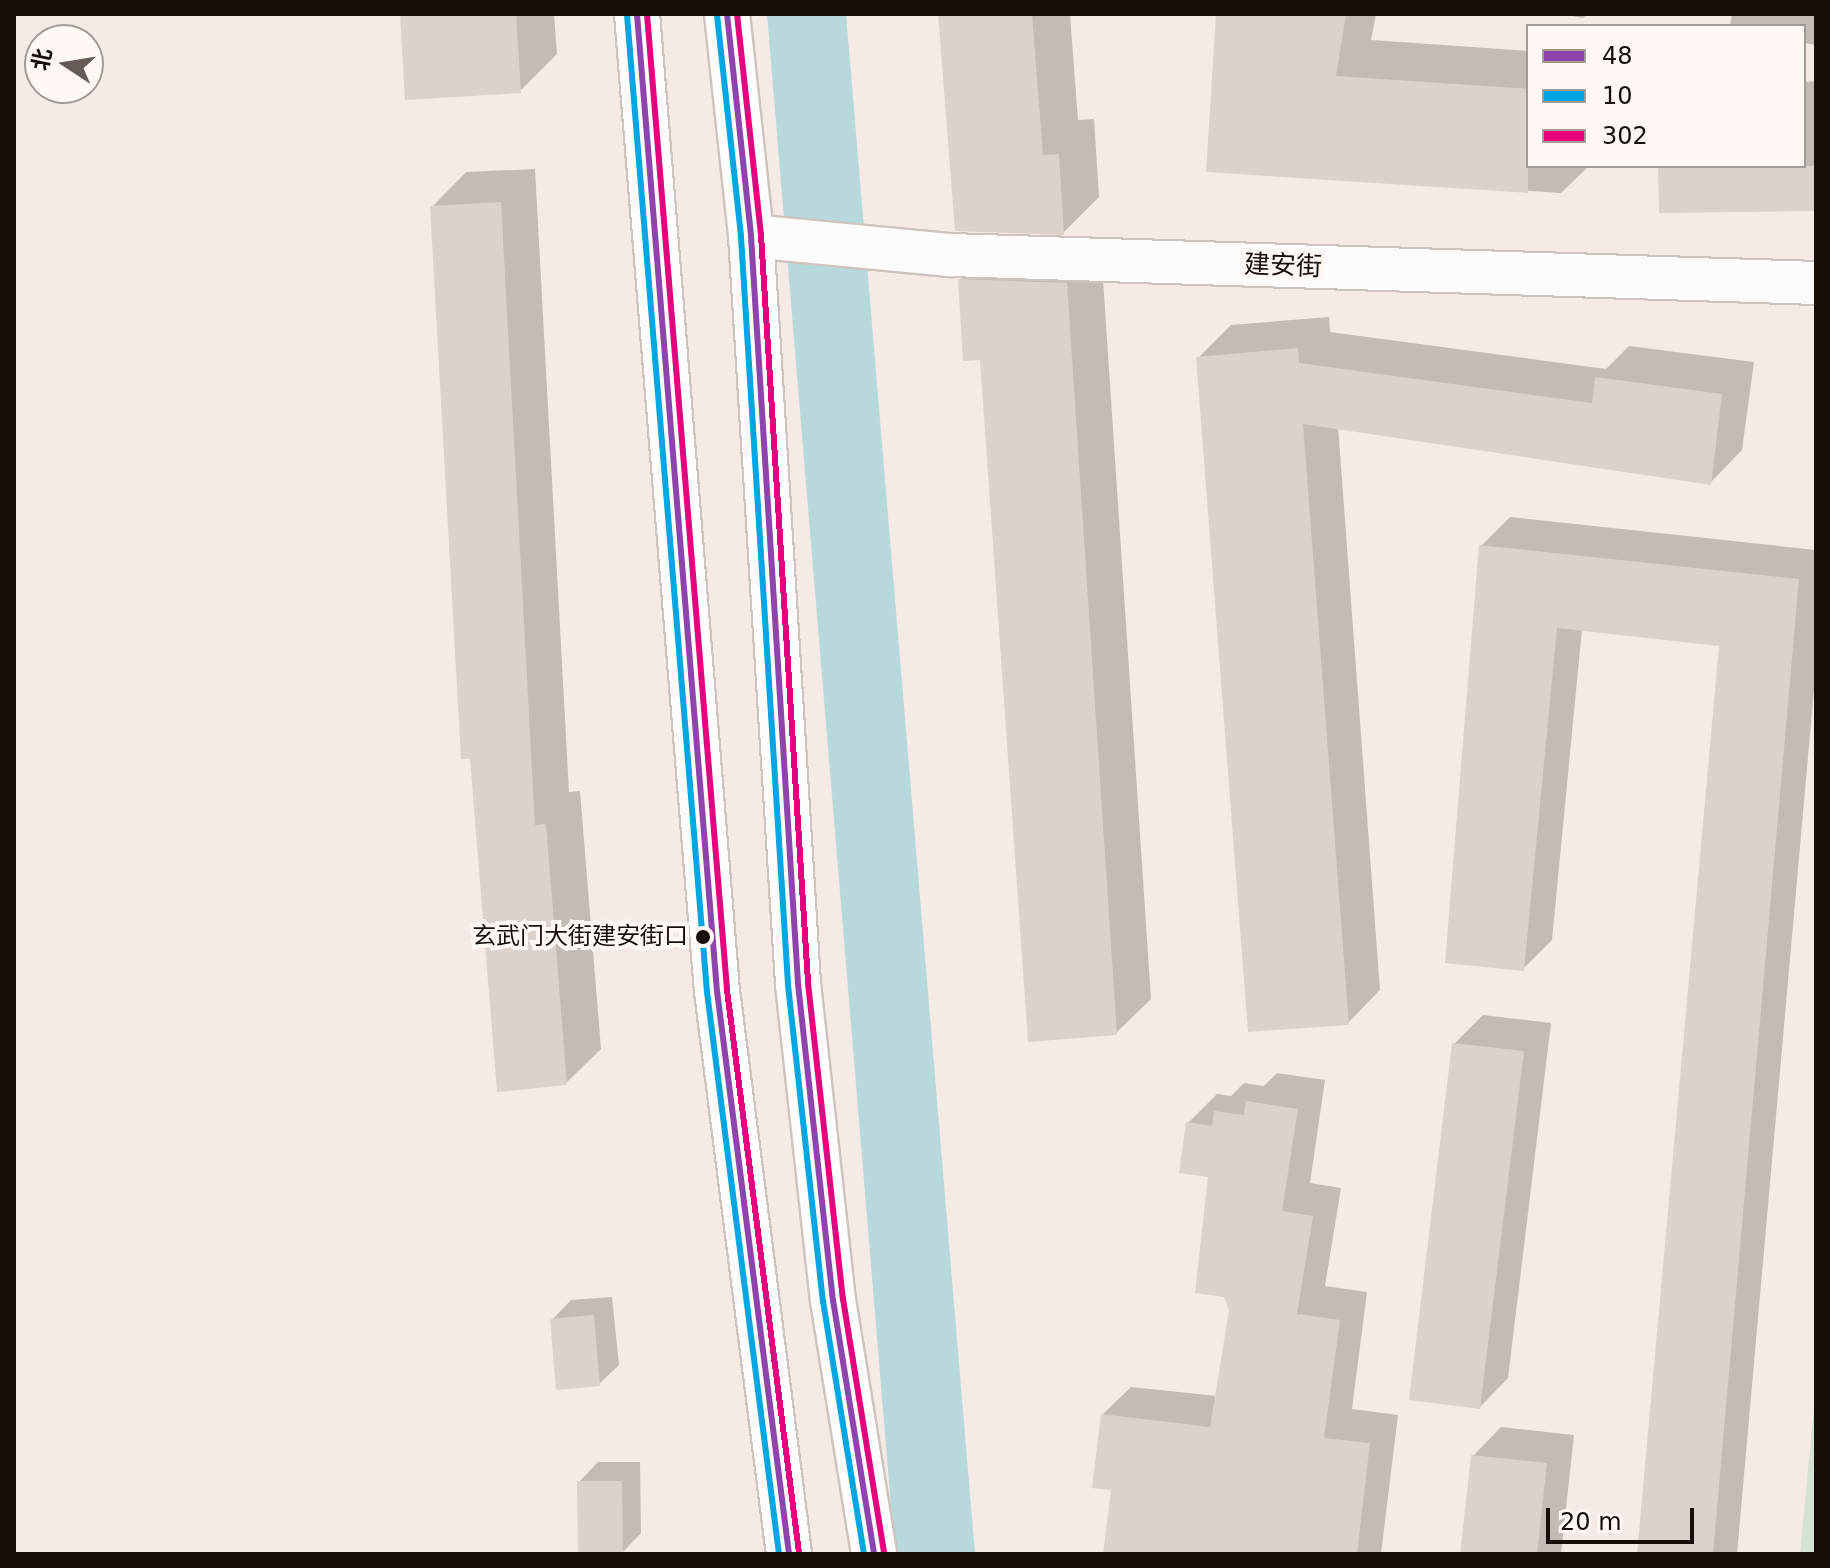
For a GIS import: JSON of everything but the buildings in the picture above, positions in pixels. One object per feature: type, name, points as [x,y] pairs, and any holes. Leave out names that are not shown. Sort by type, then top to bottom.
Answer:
[{"type":"main road","points":[[637,14],[717,991],[789,1554]]},
{"type":"main road","points":[[727,14],[751,236],[798,984],[833,1300],[874,1554]]},
{"type":"street","name":"建安街","points":[[751,236],[950,255],[1816,283]]},
{"type":"green space","points":[[1816,1387],[1816,1554],[1800,1554]]},
{"type":"water","points":[[767,14],[846,14],[975,1554],[895,1554]]},
{"type":"transit line","name":"48","points":[[637,14],[717,991],[789,1554]]},
{"type":"transit line","name":"302","points":[[647,14],[727,990],[799,1553]]},
{"type":"transit line","name":"48","points":[[727,14],[751,236],[798,984],[833,1300],[874,1554]]},
{"type":"transit line","name":"302","points":[[737,14],[761,235],[808,983],[843,1299],[884,1552]]},
{"type":"transit line","name":"10","points":[[627,15],[707,992],[779,1554]]},
{"type":"transit line","name":"10","points":[[717,15],[741,237],[788,985],[823,1301],[864,1554]]},
{"type":"place","name":"玄武门大街建安街口","points":[[703,937]]}]
